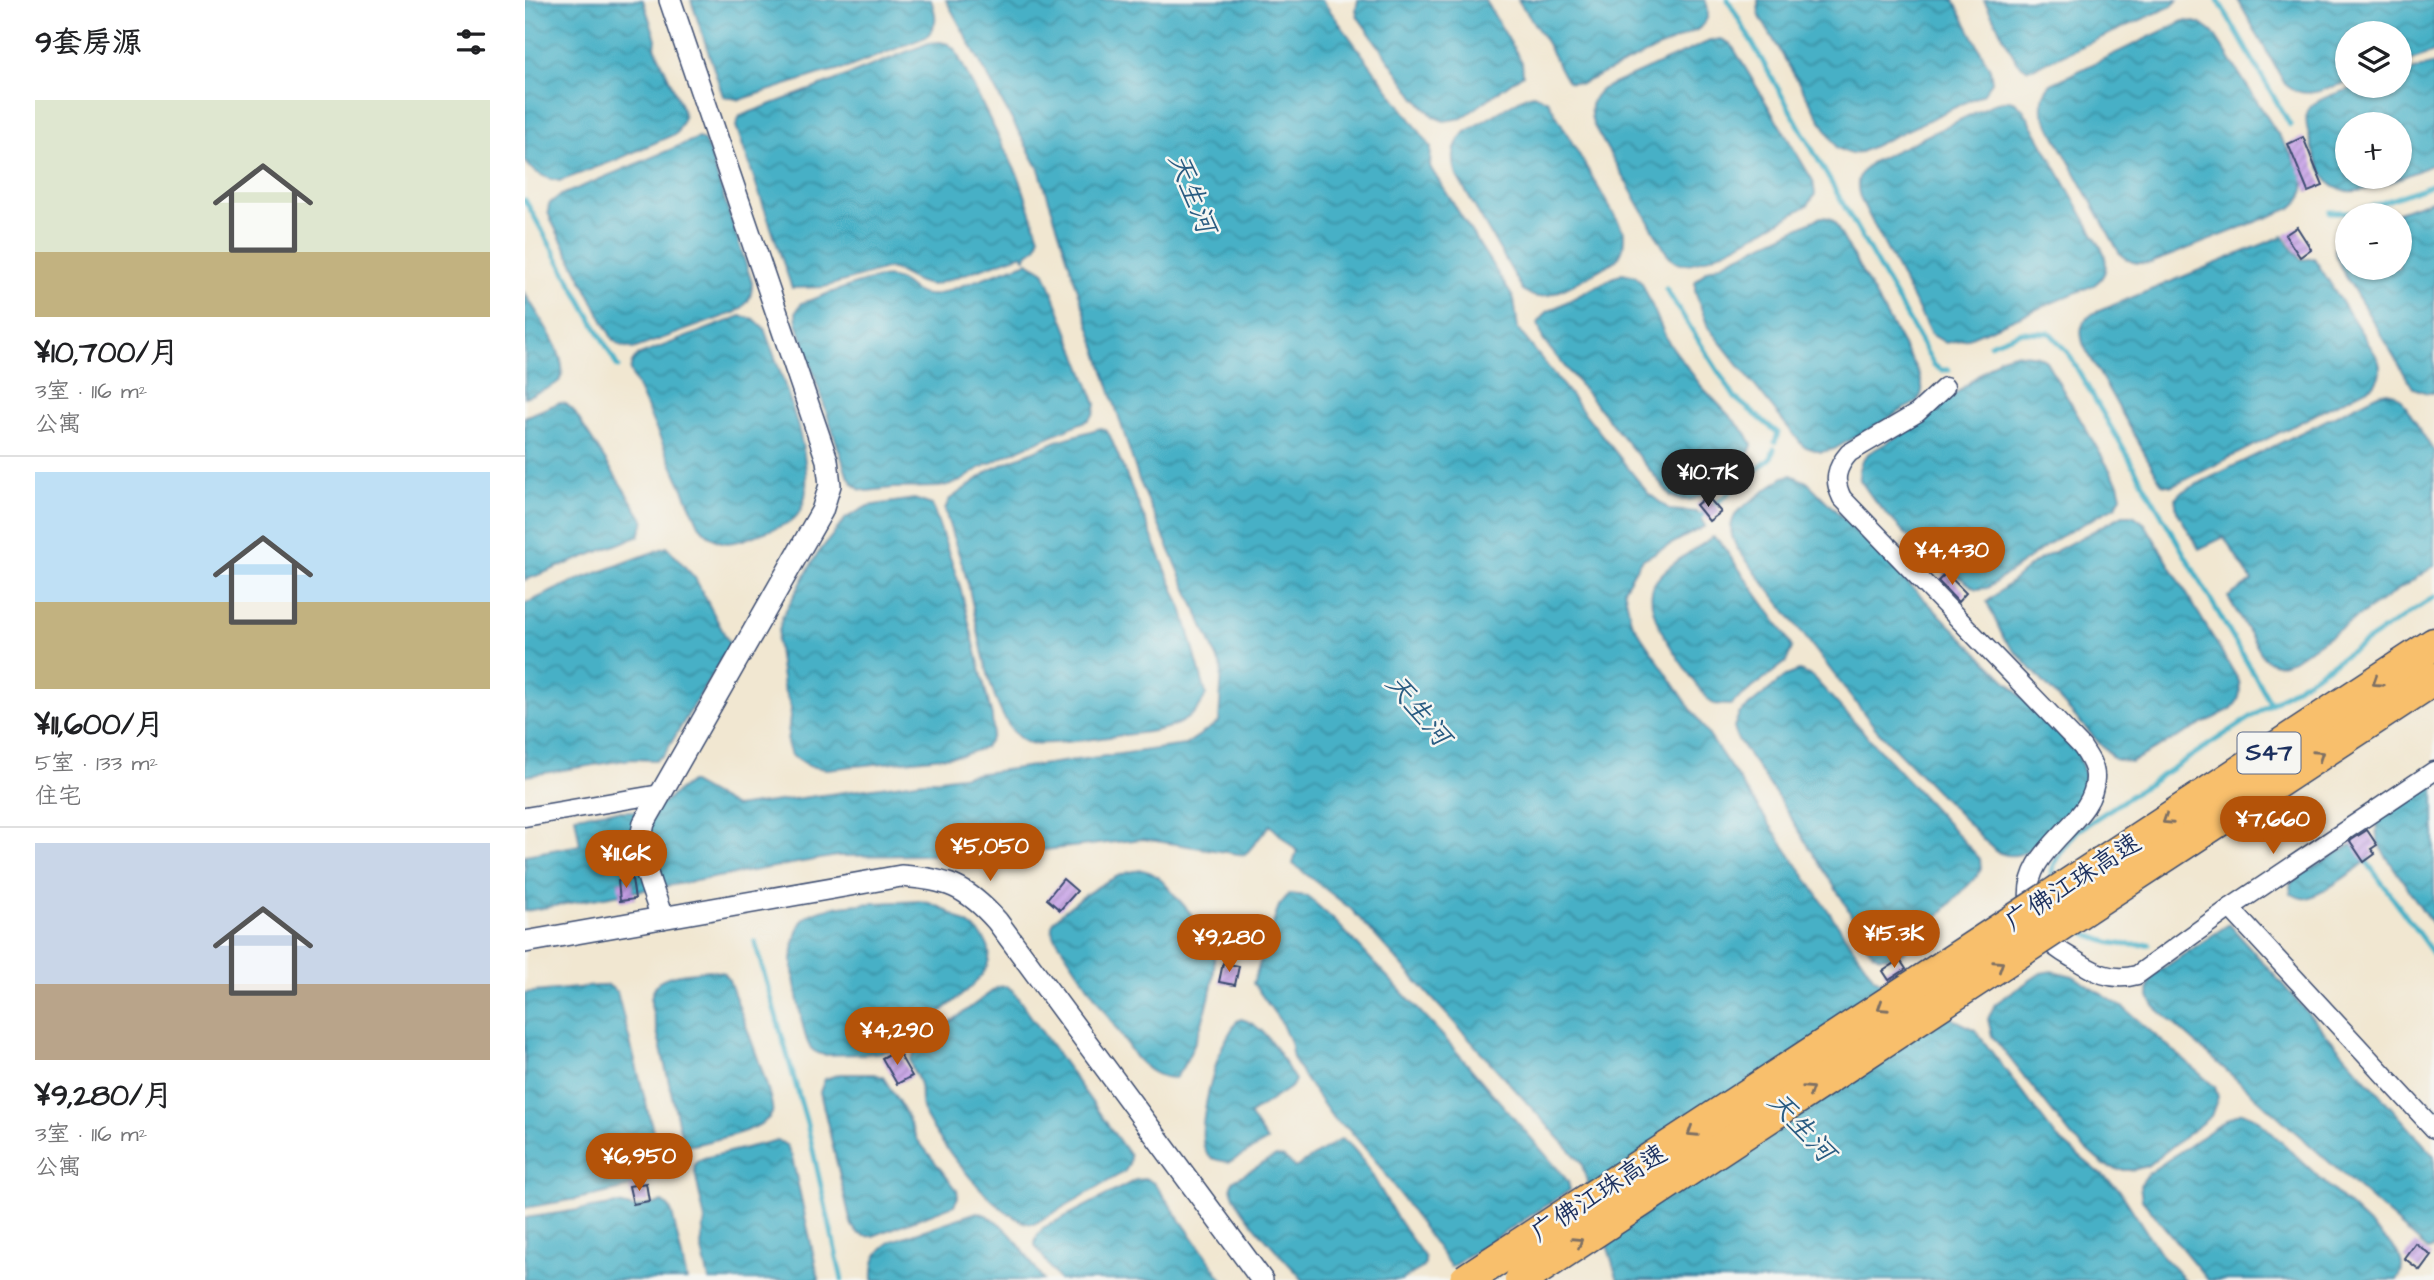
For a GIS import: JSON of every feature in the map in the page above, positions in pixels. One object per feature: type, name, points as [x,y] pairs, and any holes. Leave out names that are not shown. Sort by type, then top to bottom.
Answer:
[{"type":"highway","name":"广佛江珠高速","points":[[1521,1280],[2111,874],[2434,644]]},
{"type":"highway","name":"广佛江珠高速","points":[[1466,1280],[2111,874],[2434,679]]},
{"type":"street","points":[[662,918],[641,848],[644,823],[822,511],[830,485],[827,460],[670,0]]},
{"type":"street","points":[[1945,387],[1917,413],[1849,453],[1836,473],[1836,487],[1842,498],[2082,747],[2090,760],[2095,775],[2093,791],[2087,805],[2039,859],[2031,879],[2029,900],[2034,924],[2061,952],[2108,977],[2122,979],[2137,975],[2230,908],[2434,771]]},
{"type":"street","points":[[525,817],[660,794]]},
{"type":"street","points":[[525,943],[901,876],[928,878],[954,886],[978,900],[997,921],[1262,1280]]},
{"type":"street","points":[[2230,908],[2434,1129]]},
{"type":"water","points":[[525,0],[643,0],[656,39],[655,47],[682,108],[684,117],[677,133],[560,181],[545,177],[531,168],[525,160]]},
{"type":"water","points":[[691,0],[931,0],[935,20],[926,37],[847,68],[740,100],[723,96]]},
{"type":"water","name":"天生河","points":[[946,0],[1322,0],[1431,147],[1430,167],[1514,299],[1518,329],[1648,493],[1670,510],[1697,512],[1705,526],[1641,560],[1624,589],[1631,621],[1874,978],[1975,1030],[2057,1138],[2118,1188],[2160,1253],[2185,1280],[1618,1280],[1581,1162],[1351,909],[1293,864],[1297,851],[1270,825],[1245,855],[1143,839],[1008,854],[837,856],[525,911],[525,855],[580,845],[575,816],[608,811],[652,811],[690,782],[735,807],[1185,745],[1219,722],[1222,669],[1139,480],[1039,169]]},
{"type":"water","points":[[1358,0],[1485,0],[1522,62],[1523,74],[1462,118],[1444,121],[1434,117],[1416,98],[1358,17]]},
{"type":"water","points":[[1518,0],[1705,0],[1708,13],[1704,24],[1697,30],[1581,84],[1569,82],[1564,76],[1544,38]]},
{"type":"water","points":[[1758,0],[1954,0],[1990,69],[1992,82],[1983,94],[1861,152],[1851,154],[1837,148],[1759,15]]},
{"type":"water","points":[[1984,0],[2178,0],[2172,6],[2027,69],[2017,62]]},
{"type":"water","points":[[2238,0],[2434,0],[2434,52],[2412,60],[2412,21],[2335,21],[2335,86],[2307,93],[2285,84]]},
{"type":"water","points":[[2183,21],[2199,24],[2213,33],[2299,167],[2303,179],[2303,194],[2291,208],[2151,263],[2134,262],[2120,254],[2042,112],[2042,100],[2051,84]]},
{"type":"water","points":[[1721,39],[1731,44],[1813,181],[1815,194],[1808,205],[1745,240],[1694,263],[1681,264],[1669,257],[1593,124],[1591,105],[1602,89],[1710,41]]},
{"type":"water","points":[[940,42],[955,50],[1020,180],[1039,237],[1036,247],[1028,252],[1026,258],[1023,254],[933,285],[921,283],[889,268],[824,287],[792,288],[736,126],[740,116],[929,43]]},
{"type":"water","points":[[2434,64],[2434,164],[2412,173],[2412,112],[2335,112],[2334,187],[2324,175],[2316,157],[2306,117],[2312,106],[2335,94],[2335,98],[2412,98],[2412,71]]},
{"type":"water","points":[[1533,94],[1548,101],[1624,232],[1623,247],[1616,260],[1566,288],[1538,297],[1523,290],[1457,176],[1454,164],[1455,148],[1464,133]]},
{"type":"water","points":[[2009,100],[2023,109],[2104,253],[2105,271],[2094,285],[1966,339],[1946,343],[1931,334],[1861,200],[1859,179],[1863,170],[1872,162],[1993,104]]},
{"type":"water","points":[[698,138],[707,146],[752,283],[750,296],[736,312],[633,349],[622,346],[613,340],[551,220],[549,204],[559,196]]},
{"type":"water","points":[[2339,189],[2367,189],[2357,191]]},
{"type":"water","points":[[2434,199],[2434,393],[2413,388],[2348,280],[2412,280],[2412,207]]},
{"type":"water","points":[[1821,217],[1830,218],[1834,222],[1919,374],[1922,390],[1915,403],[1834,449],[1821,452],[1803,446],[1708,327],[1695,291],[1695,282],[1706,271]]},
{"type":"water","points":[[2283,236],[2301,260],[2314,258],[2377,357],[2380,368],[2378,378],[2374,385],[2179,483],[2172,486],[2162,484],[2084,346],[2081,336],[2083,323],[2094,313]]},
{"type":"water","points":[[1028,262],[1045,273],[1096,404],[1094,413],[1088,420],[980,468],[961,481],[940,487],[867,491],[859,489],[847,474],[797,323],[796,312],[802,303],[873,279],[884,278],[899,280],[921,294],[936,295]]},
{"type":"water","points":[[1622,273],[1636,276],[1642,283],[1667,340],[1702,387],[1746,433],[1752,444],[1750,451],[1728,476],[1693,499],[1671,496],[1543,340],[1538,323],[1547,312]]},
{"type":"water","points":[[525,294],[551,336],[561,361],[562,372],[560,380],[553,385],[525,397]]},
{"type":"water","points":[[741,316],[754,319],[764,328],[798,428],[806,484],[802,506],[791,521],[729,543],[711,537],[699,525],[630,371],[637,356]]},
{"type":"water","points":[[2014,353],[2038,356],[2046,361],[2118,484],[2121,496],[2116,506],[2059,537],[1987,588],[1976,589],[1959,577],[1939,570],[1874,500],[1860,480],[1859,469],[1862,460],[1869,453],[1916,426],[2001,357]]},
{"type":"water","points":[[2387,392],[2401,399],[2434,452],[2434,566],[2293,660],[2281,664],[2271,662],[2264,658],[2228,597],[2252,581],[2224,537],[2199,549],[2177,511],[2175,498],[2183,491]]},
{"type":"water","points":[[559,403],[566,404],[573,410],[644,521],[639,536],[525,580],[525,417]]},
{"type":"water","points":[[1101,428],[1110,436],[1183,611],[1206,694],[1194,713],[1166,728],[1077,741],[1045,744],[1026,742],[1013,731],[1002,714],[994,693],[986,669],[967,581],[945,510],[949,500],[992,469],[1057,441]]},
{"type":"water","points":[[1791,475],[1807,482],[2077,752],[2085,783],[2080,798],[2060,822],[2026,852],[2010,855],[1995,851],[1877,730],[1737,548],[1731,529],[1739,510],[1784,477]]},
{"type":"water","points":[[914,499],[932,505],[960,586],[992,717],[993,731],[990,741],[984,748],[962,755],[826,769],[809,766],[791,755],[787,743],[791,708],[783,687],[777,641],[782,617],[816,556],[846,518],[868,506]]},
{"type":"water","points":[[2123,515],[2133,515],[2145,524],[2239,681],[2240,690],[2238,700],[2231,709],[2131,762],[2114,759],[2004,639],[1987,602],[2035,562]]},
{"type":"water","points":[[1713,537],[1720,542],[1792,648],[1786,662],[1730,705],[1714,704],[1708,700],[1668,642],[1653,608],[1652,593],[1661,574]]},
{"type":"water","points":[[667,547],[695,578],[730,645],[664,755],[655,760],[631,759],[525,776],[525,604],[570,583]]},
{"type":"water","points":[[1799,671],[1812,676],[1980,859],[1981,869],[1977,876],[1904,952],[1892,957],[1881,957],[1873,953],[1863,940],[1846,905],[1737,738],[1734,727],[1739,714],[1786,676]]},
{"type":"water","points":[[2434,784],[2434,927],[2380,847],[2377,826],[2380,819]]},
{"type":"water","points":[[2359,840],[2370,857],[2358,867],[2313,896],[2303,898],[2291,893],[2290,885],[2295,878]]},
{"type":"water","points":[[1142,870],[1158,877],[1167,886],[1205,932],[1214,955],[1212,984],[1203,1019],[1190,1053],[1175,1078],[1163,1077],[1136,1058],[1052,929],[1060,915],[1087,894],[1118,876]]},
{"type":"water","points":[[1289,894],[1307,896],[1336,922],[1442,1035],[1563,1175],[1570,1190],[1451,1267],[1375,1160],[1349,1129],[1339,1124],[1331,1115],[1303,1076],[1293,1058],[1290,1042],[1281,1022],[1253,983],[1279,906]]},
{"type":"water","points":[[919,901],[942,908],[979,934],[988,946],[989,958],[985,969],[966,991],[899,1047],[863,1054],[824,1055],[815,1051],[809,1046],[806,1037],[792,966],[794,944],[801,923],[813,913],[841,906]]},
{"type":"water","points":[[2229,924],[2434,1156],[2434,1248],[2428,1250],[2154,1006],[2148,990],[2155,974]]},
{"type":"water","points":[[709,970],[724,973],[729,980],[762,1071],[772,1113],[759,1125],[748,1130],[693,1145],[686,1144],[682,1139],[651,1005],[652,994],[656,985],[669,976]]},
{"type":"water","points":[[2052,971],[2073,976],[2125,1009],[2215,1087],[2218,1097],[2211,1116],[2147,1166],[2119,1170],[2104,1165],[2073,1138],[1992,1036],[1988,1019],[1995,1004],[2041,973]]},
{"type":"water","points":[[608,985],[617,992],[660,1157],[659,1174],[650,1180],[617,1190],[525,1208],[525,993]]},
{"type":"water","points":[[1006,986],[1012,990],[1130,1156],[1129,1165],[1124,1172],[1034,1224],[1020,1220],[1004,1210],[955,1160],[923,1111],[920,1085],[910,1060],[921,1044],[998,987]]},
{"type":"water","points":[[1241,1019],[1259,1028],[1279,1053],[1295,1080],[1292,1086],[1249,1115],[1267,1141],[1230,1162],[1217,1160],[1206,1152],[1203,1142],[1204,1115],[1219,1055],[1231,1030]]},
{"type":"water","points":[[840,1074],[875,1074],[883,1077],[905,1112],[917,1139],[957,1190],[958,1197],[954,1205],[873,1236],[859,1234],[855,1230],[851,1223],[820,1092],[825,1079]]},
{"type":"water","points":[[2242,1112],[2256,1118],[2393,1247],[2402,1263],[2397,1280],[2208,1280],[2142,1200],[2140,1185],[2149,1173],[2229,1118]]},
{"type":"water","points":[[1341,1139],[1356,1151],[1364,1162],[1397,1218],[1425,1258],[1422,1268],[1401,1280],[1303,1280],[1243,1211],[1232,1191],[1234,1180],[1276,1156],[1284,1158],[1295,1168]]},
{"type":"water","points":[[778,1140],[787,1146],[792,1157],[819,1280],[709,1280],[701,1246],[705,1221],[694,1167],[697,1161],[704,1158]]},
{"type":"water","points":[[1147,1179],[1155,1184],[1223,1280],[1059,1280],[1035,1245],[1043,1228],[1136,1180]]},
{"type":"water","points":[[663,1202],[672,1213],[687,1280],[525,1280],[525,1218],[618,1204],[635,1208]]},
{"type":"water","points":[[977,1212],[998,1222],[1007,1230],[1043,1280],[873,1280],[876,1257],[892,1241]]},
{"type":"building","points":[[2303,137],[2323,186],[2308,192],[2288,144]]},
{"type":"building","points":[[2297,227],[2311,249],[2300,257],[2285,235]]},
{"type":"building","points":[[1707,496],[1721,512],[1709,521],[1696,505]]},
{"type":"building","points":[[1946,573],[1966,593],[1958,602],[1938,581]]},
{"type":"building","points":[[2367,830],[2377,845],[2371,849],[2375,854],[2364,862],[2350,841]]},
{"type":"building","points":[[632,879],[635,899],[620,901],[618,881]]},
{"type":"building","points":[[1063,879],[1077,891],[1060,910],[1047,899]]},
{"type":"building","points":[[1900,960],[1906,969],[1889,980],[1883,971]]},
{"type":"building","points":[[1223,963],[1239,966],[1235,985],[1219,982]]},
{"type":"building","points":[[897,1050],[912,1076],[897,1084],[882,1058]]},
{"type":"building","points":[[646,1183],[649,1201],[633,1204],[629,1186]]},
{"type":"building","points":[[2415,1243],[2431,1255],[2420,1270],[2404,1258]]},
{"type":"waterway","points":[[1728,0],[1934,365],[1941,370],[1949,370]]},
{"type":"waterway","points":[[2218,0],[2290,125]]},
{"type":"waterway","points":[[2330,212],[2356,212],[2434,184]]},
{"type":"waterway","points":[[525,200],[618,367]]},
{"type":"waterway","points":[[1666,289],[1735,398],[1778,433],[1775,442]]},
{"type":"waterway","points":[[1990,344],[2021,332],[2050,333],[2068,353],[2271,704]]},
{"type":"waterway","points":[[1696,520],[1771,458],[1774,449]]},
{"type":"waterway","points":[[2050,883],[2056,862],[2077,831],[2434,597]]},
{"type":"waterway","points":[[2364,858],[2434,955]]},
{"type":"waterway","points":[[2077,928],[2112,943],[2149,944]]},
{"type":"waterway","points":[[755,942],[807,1124],[842,1280]]}]
